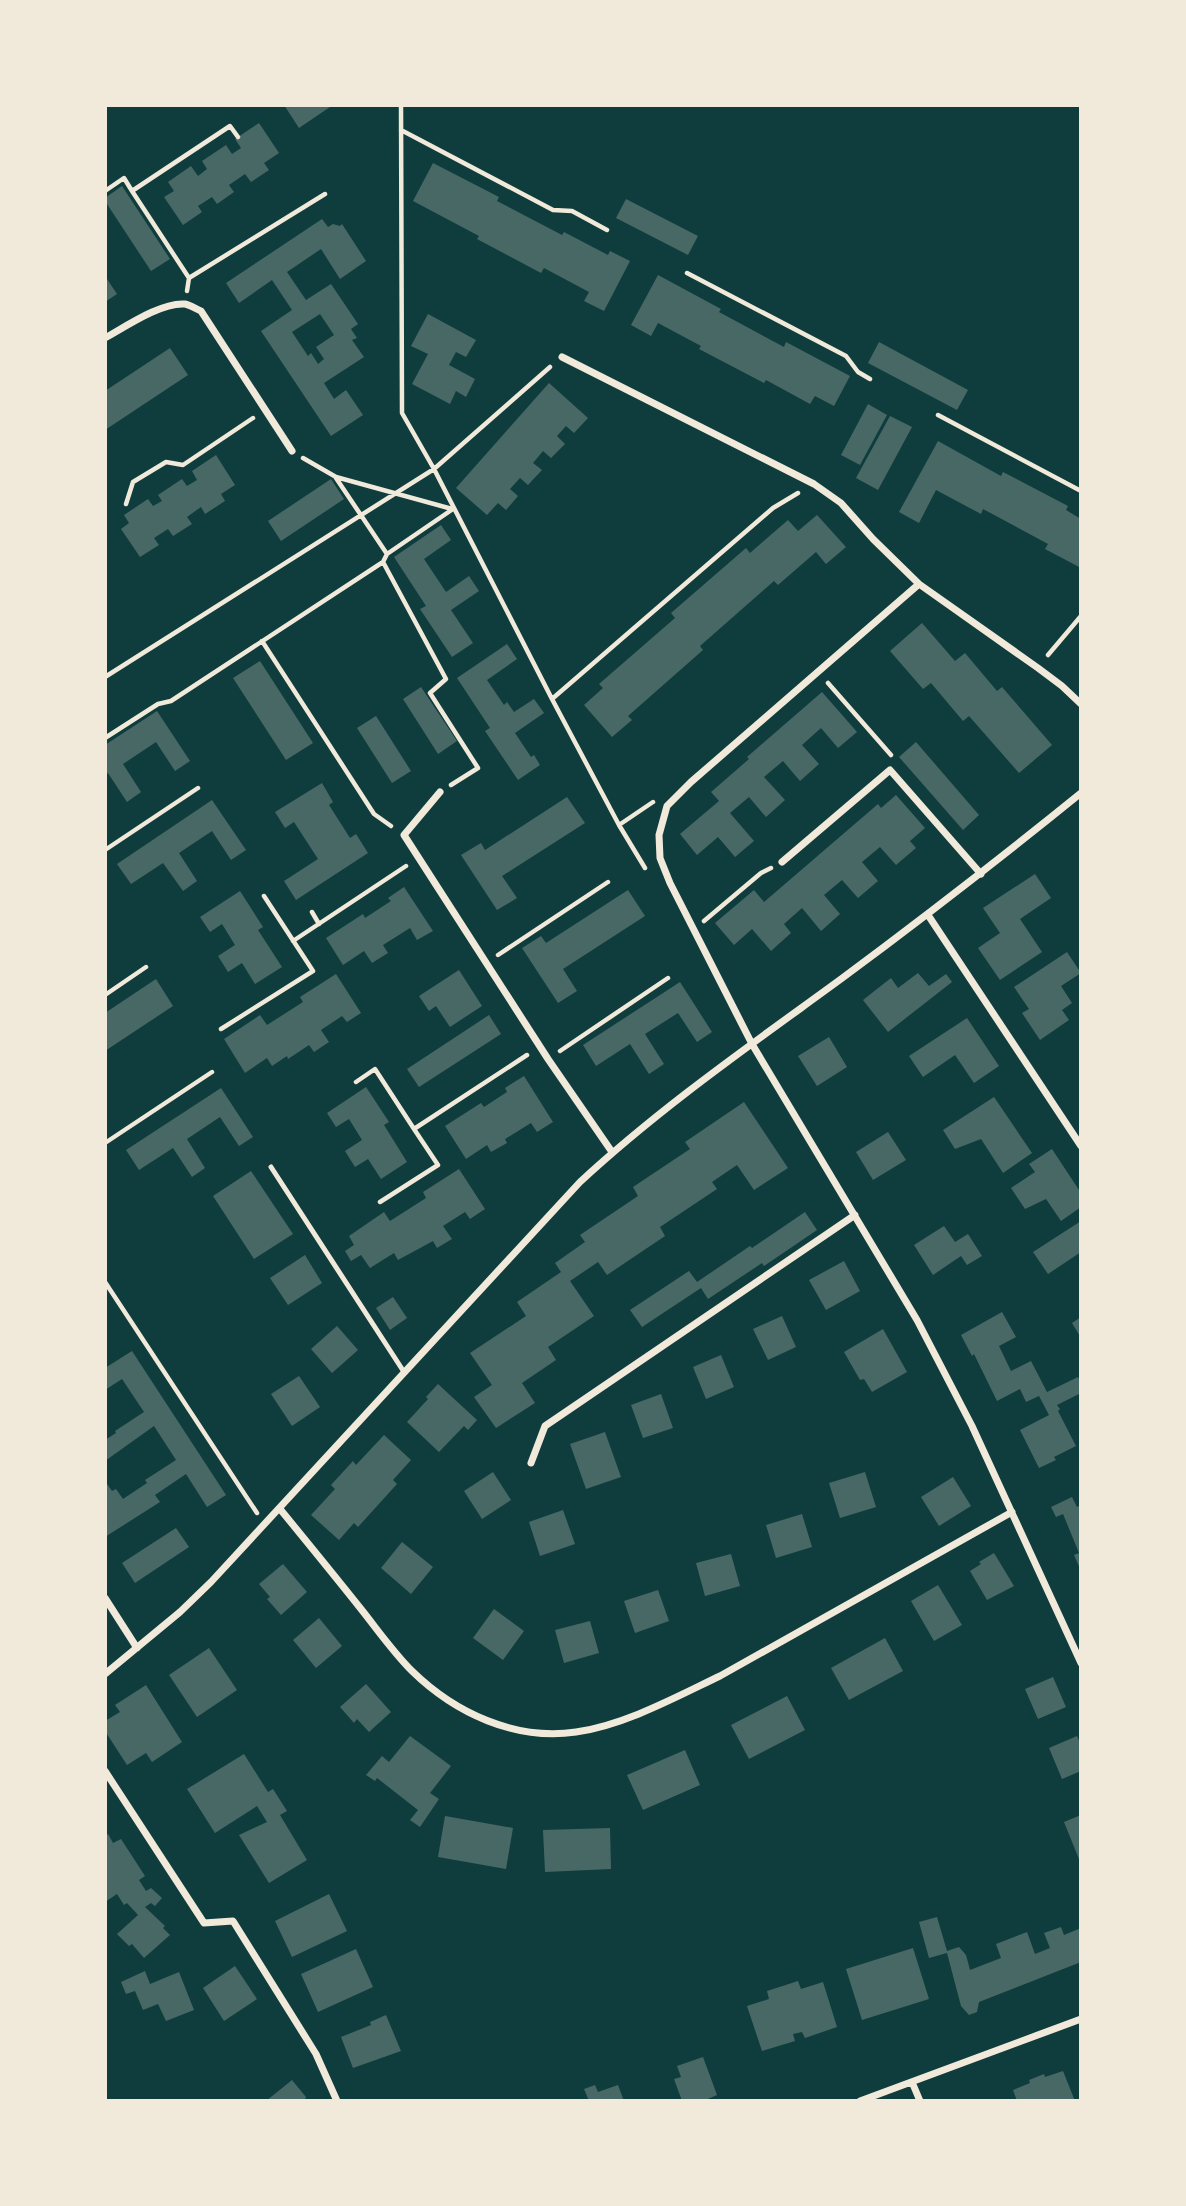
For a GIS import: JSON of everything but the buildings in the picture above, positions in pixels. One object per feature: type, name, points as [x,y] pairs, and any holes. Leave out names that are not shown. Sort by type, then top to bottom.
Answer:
[{"type":"street","points":[[105,338],[155,311],[170,306],[185,304],[201,311],[292,451]]},
{"type":"street","points":[[562,358],[814,484],[841,503],[919,584],[1038,668],[1081,704]]},
{"type":"street","points":[[919,584],[691,782],[667,806],[659,835],[660,858],[693,931],[752,1044],[917,1320],[972,1426],[1081,1663]]},
{"type":"street","points":[[782,862],[890,770],[981,874]]},
{"type":"street","points":[[440,792],[404,835],[548,1059],[612,1152]]},
{"type":"street","points":[[105,1674],[188,1605],[280,1509],[580,1182],[612,1152],[752,1044],[928,915],[1081,793]]},
{"type":"street","points":[[928,915],[1081,1146]]},
{"type":"street","points":[[531,1463],[545,1426],[855,1215]]},
{"type":"street","points":[[280,1509],[420,1678],[465,1711],[493,1724],[549,1734],[576,1732],[607,1724],[696,1688],[773,1648],[1012,1511]]},
{"type":"street","points":[[105,1598],[137,1648]]},
{"type":"street","points":[[105,1771],[204,1923],[233,1921],[316,2054],[337,2101]]},
{"type":"street","points":[[860,2101],[1081,2019]]},
{"type":"street","points":[[912,2082],[920,2101]]},
{"type":"lane","points":[[271,1167],[404,1372]]},
{"type":"path","points":[[401,105],[402,413],[434,469],[619,825],[646,870],[670,883]]},
{"type":"path","points":[[132,191],[230,126],[238,137]]},
{"type":"path","points":[[401,130],[553,210],[572,211],[607,230]]},
{"type":"path","points":[[105,191],[124,178],[189,278],[185,304]]},
{"type":"path","points":[[189,278],[325,194]]},
{"type":"path","points":[[687,273],[846,356],[858,372],[870,379]]},
{"type":"path","points":[[105,677],[434,469],[562,358]]},
{"type":"path","points":[[126,504],[133,482],[166,462],[183,466],[265,410]]},
{"type":"path","points":[[938,415],[1081,491]]},
{"type":"path","points":[[292,451],[335,477],[453,509]]},
{"type":"path","points":[[335,477],[387,554]]},
{"type":"path","points":[[552,699],[773,508],[814,484]]},
{"type":"path","points":[[105,738],[158,704],[171,701],[262,642],[383,562],[387,554],[453,509]]},
{"type":"path","points":[[383,562],[446,679],[430,693],[478,768],[440,792]]},
{"type":"path","points":[[1038,668],[1081,616]]},
{"type":"path","points":[[262,642],[374,814],[404,835]]},
{"type":"path","points":[[819,671],[892,757],[890,770]]},
{"type":"path","points":[[105,850],[198,788]]},
{"type":"path","points":[[619,825],[651,802],[667,806]]},
{"type":"path","points":[[293,941],[418,858]]},
{"type":"path","points":[[693,931],[761,873],[782,862]]},
{"type":"path","points":[[486,963],[608,882]]},
{"type":"path","points":[[221,1030],[313,971],[264,896]]},
{"type":"path","points":[[312,912],[319,924]]},
{"type":"path","points":[[105,995],[146,967]]},
{"type":"path","points":[[548,1059],[668,978]]},
{"type":"path","points":[[414,1129],[540,1046]]},
{"type":"path","points":[[356,1082],[375,1069],[438,1165],[380,1202]]},
{"type":"path","points":[[105,1143],[212,1072]]},
{"type":"path","points":[[105,1282],[265,1525]]}]
